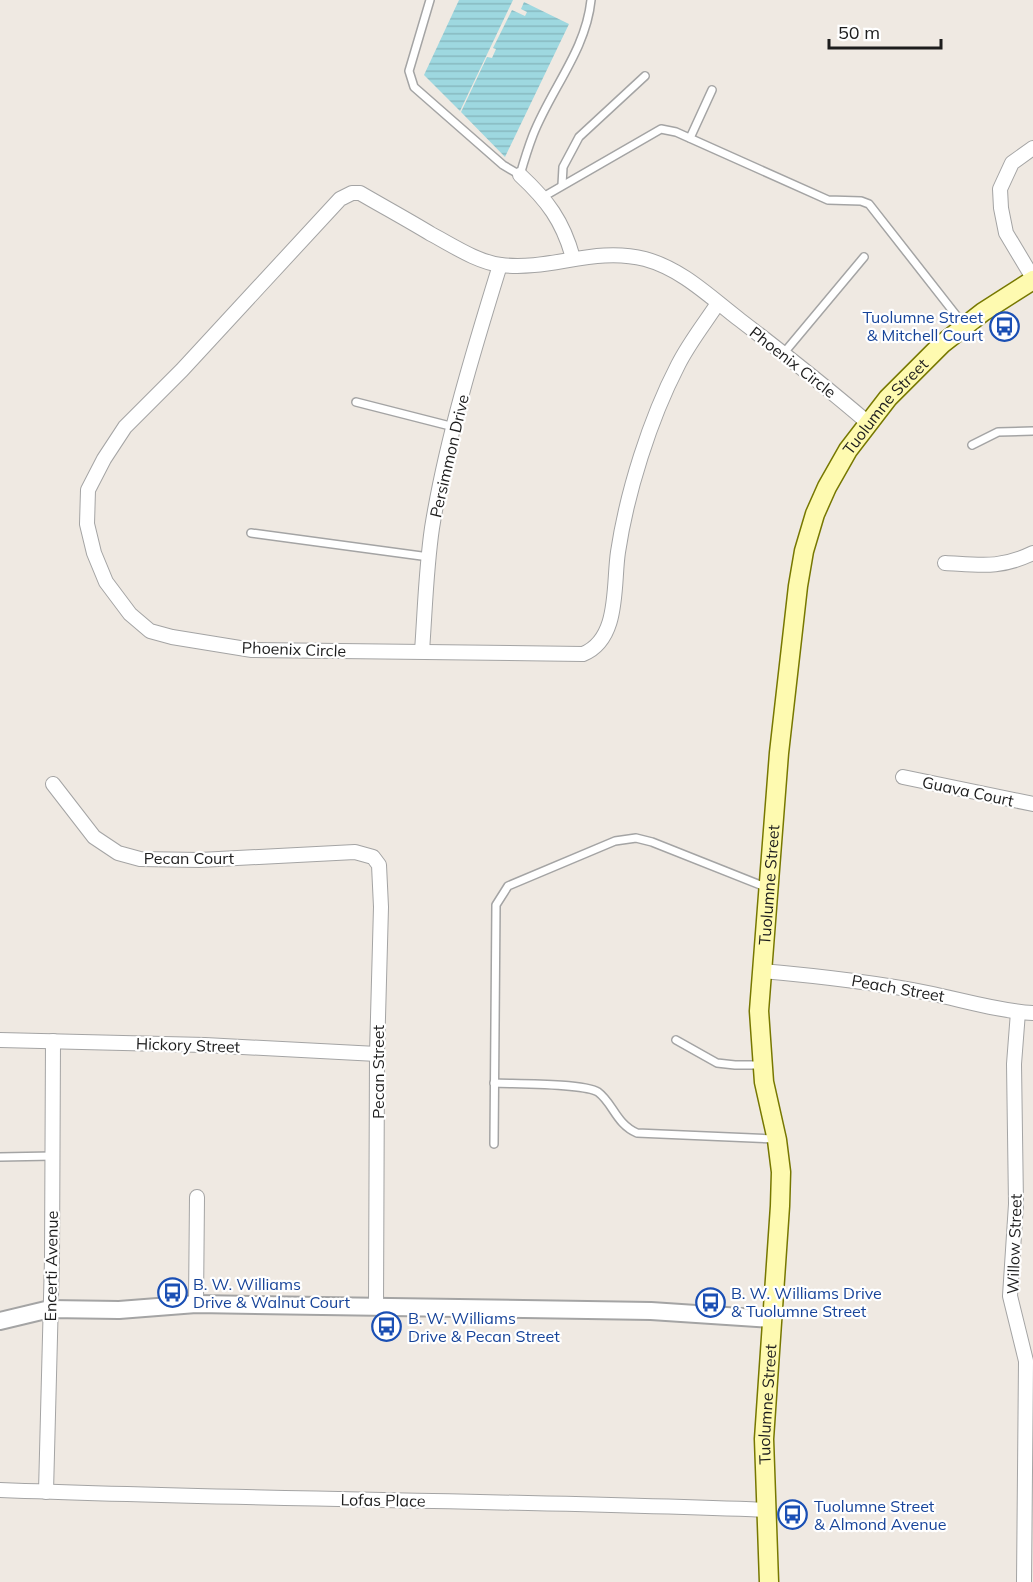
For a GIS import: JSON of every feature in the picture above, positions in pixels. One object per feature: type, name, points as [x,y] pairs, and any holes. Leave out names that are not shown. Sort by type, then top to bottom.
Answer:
[{"type":"main road","name":"Tuolumne Street","points":[[769,1582],[764,1429],[781,1172],[762,1065],[759,1011],[779,753],[804,551],[815,514],[827,487],[867,422],[912,372],[942,344],[1033,279]]},
{"type":"street","points":[[1033,148],[1012,163],[1000,189],[1006,233],[1033,279]]},
{"type":"street","points":[[520,174],[543,196],[568,240],[573,258]]},
{"type":"street","name":"Phoenix Circle","points":[[718,303],[678,364],[662,401],[635,476],[618,552],[612,611],[603,639],[591,651],[583,654],[252,650],[172,637],[150,631],[130,614],[106,582],[94,553],[87,524],[88,490],[104,459],[125,427],[182,370],[340,199],[352,193],[360,193],[479,259],[500,265],[550,264],[603,254],[625,255],[671,269],[718,303],[867,422]]},
{"type":"street","name":"Persimmon Drive","points":[[422,651],[433,525],[454,427],[500,265]]},
{"type":"street","points":[[945,563],[993,566],[1016,562],[1033,553]]},
{"type":"street","name":"Guava Court","points":[[903,777],[1033,804]]},
{"type":"street","name":"Pecan Court","points":[[53,784],[94,837],[118,853],[140,859],[200,860],[356,853]]},
{"type":"street","name":"Pecan Street","points":[[356,853],[373,857],[379,865],[381,907],[376,1054],[376,1307]]},
{"type":"street","name":"Peach Street","points":[[762,971],[838,977],[1033,1013]]},
{"type":"street","name":"Willow Street","points":[[1018,1012],[1014,1064],[1016,1204],[1010,1296],[1026,1361],[1024,1582]]},
{"type":"street","name":"Hickory Street","points":[[0,1040],[205,1045],[376,1054]]},
{"type":"street","name":"Encerti Avenue","points":[[46,1492],[53,1041]]},
{"type":"street","points":[[196,1304],[197,1197]]},
{"type":"street","points":[[0,1322],[50,1309],[119,1310],[196,1304],[651,1311],[772,1319]]},
{"type":"street","name":"Lofas Place","points":[[0,1490],[323,1499],[596,1503],[767,1510]]},
{"type":"lane","points":[[430,0],[409,71],[414,87],[503,165],[520,174],[533,134],[580,42],[589,18],[591,0]]},
{"type":"lane","points":[[562,185],[563,167],[579,137],[645,76]]},
{"type":"lane","points":[[690,138],[712,90]]},
{"type":"lane","points":[[543,196],[661,129],[676,132],[828,200],[861,201],[869,204],[965,326]]},
{"type":"lane","points":[[783,354],[864,257]]},
{"type":"lane","points":[[356,402],[454,427]]},
{"type":"lane","points":[[972,445],[998,432],[1033,431]]},
{"type":"lane","points":[[251,533],[429,557]]},
{"type":"lane","points":[[494,1144],[496,905],[508,886],[615,841],[636,838],[652,842],[770,889]]},
{"type":"lane","points":[[676,1040],[717,1063],[762,1065]]},
{"type":"lane","points":[[494,1083],[583,1088],[598,1092],[627,1129],[637,1133],[777,1140]]},
{"type":"lane","points":[[0,1157],[53,1156]]},
{"type":"water","points":[[459,0],[513,0],[460,111],[424,75]]},
{"type":"water","points":[[524,2],[569,24],[505,157],[461,112],[487,57],[492,58],[496,49],[493,48],[512,10],[525,16],[527,12],[521,9]]},
{"type":"place","name":"Tuolumne Street & Mitchell Court","points":[[1004,326]]},
{"type":"place","name":"B. W. Williams Drive & Walnut Court","points":[[172,1293]]},
{"type":"place","name":"B. W. Williams Drive & Tuolumne Street","points":[[710,1302]]},
{"type":"place","name":"B. W. Williams Drive & Pecan Street","points":[[387,1327]]},
{"type":"place","name":"Tuolumne Street & Almond Avenue","points":[[793,1515]]}]
